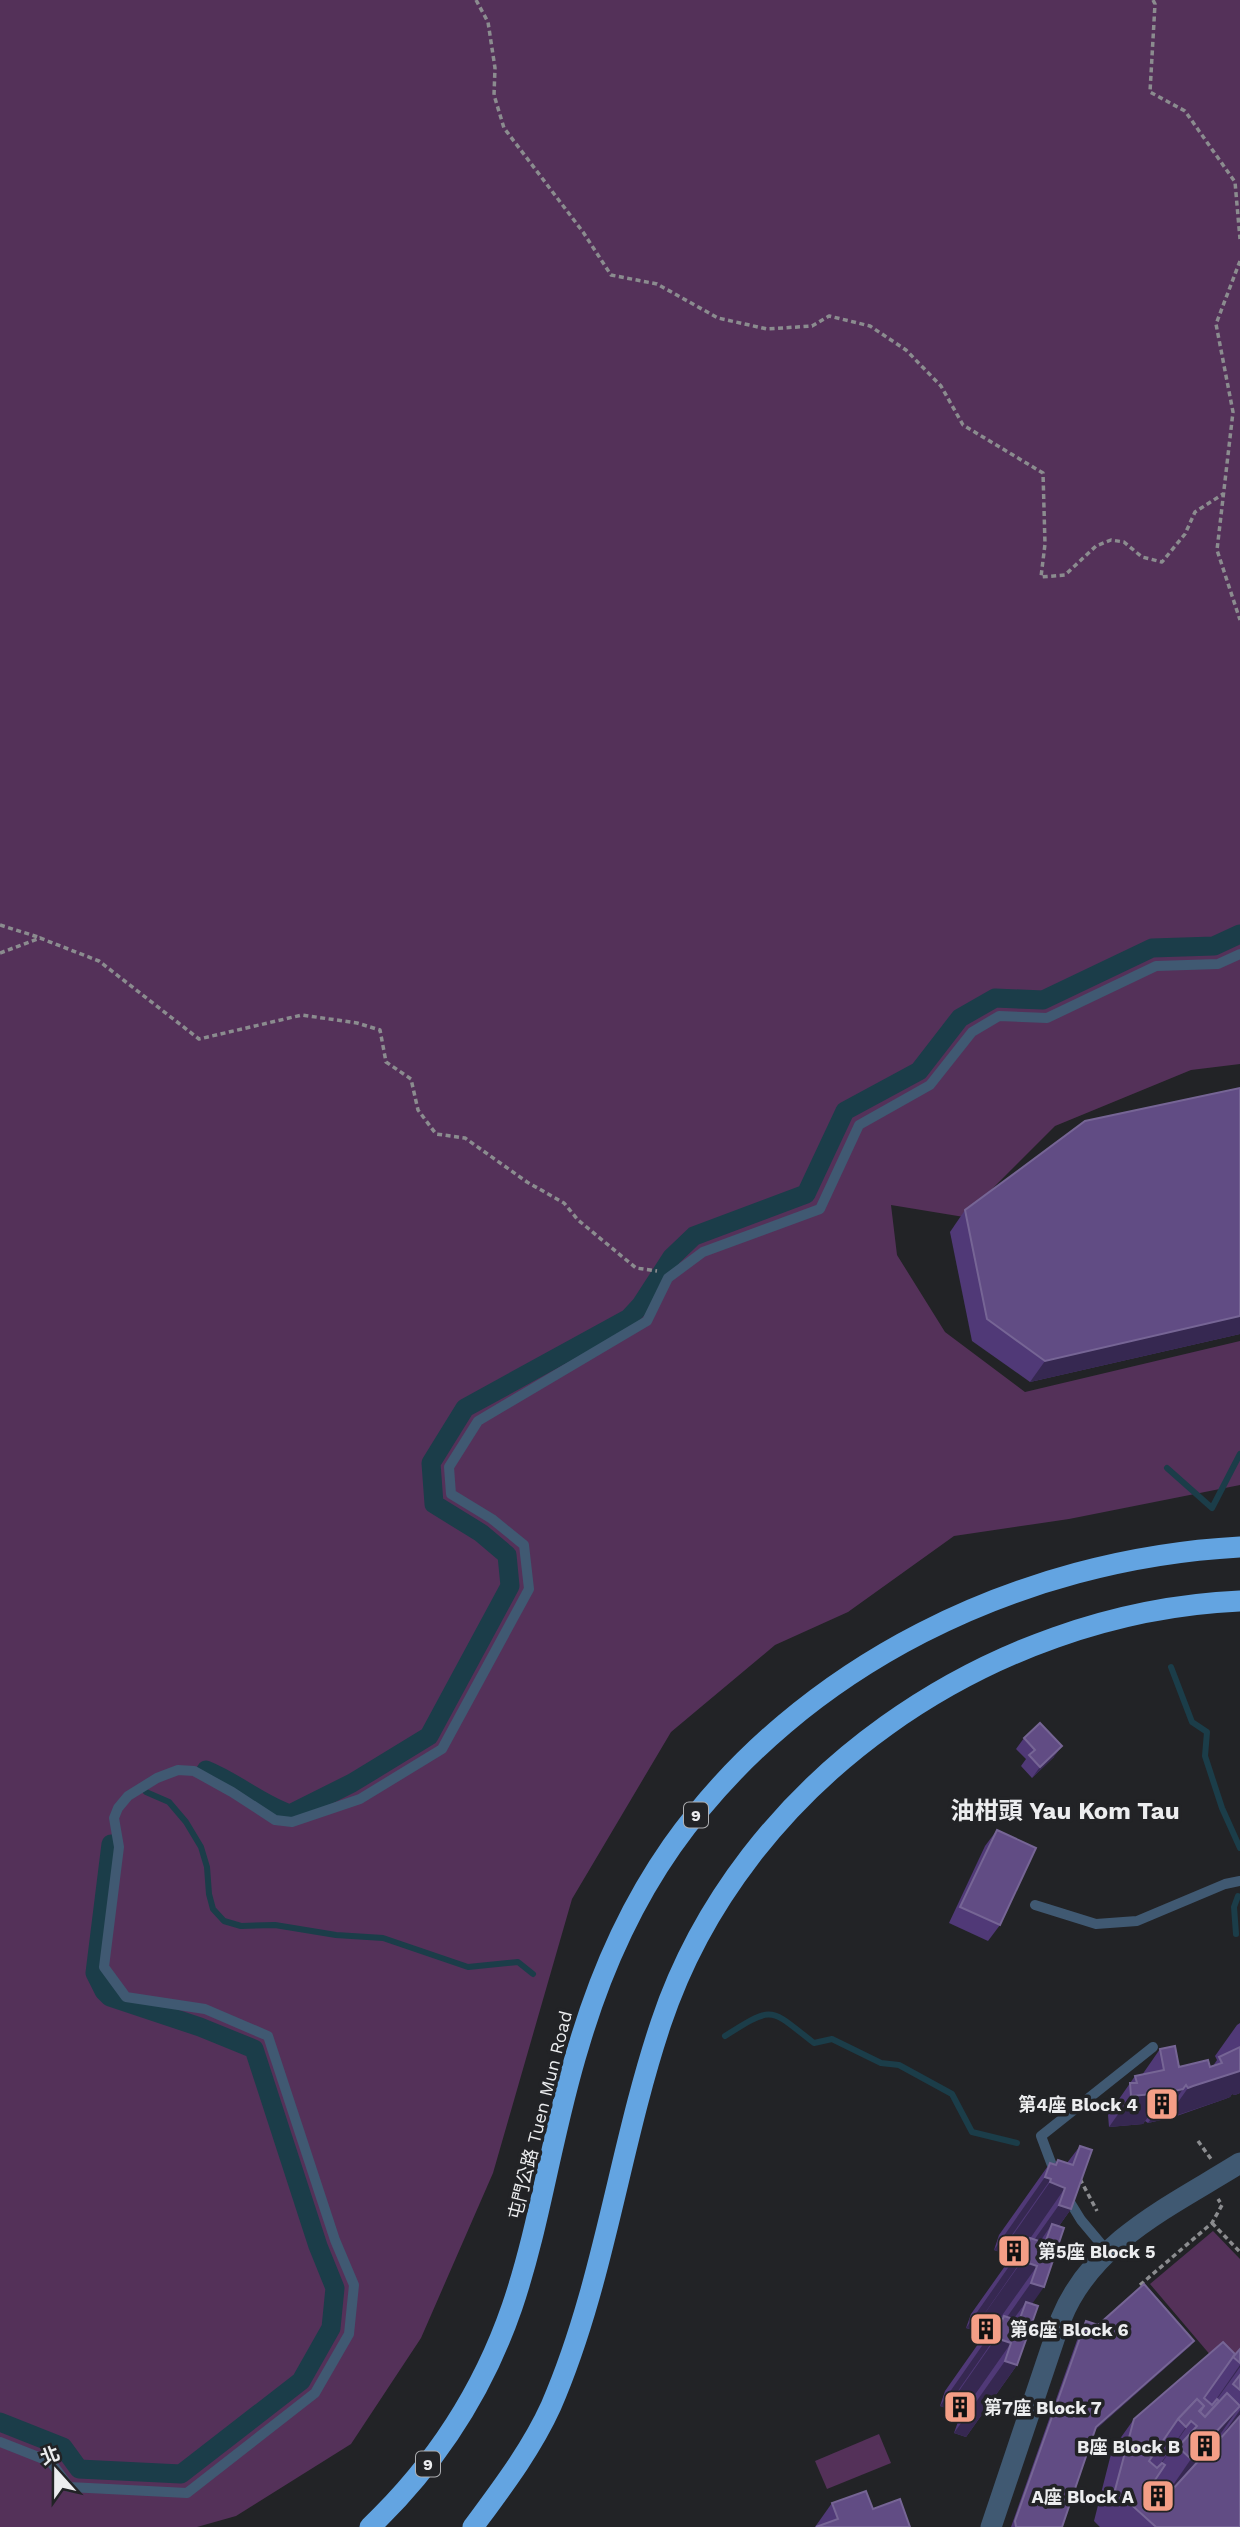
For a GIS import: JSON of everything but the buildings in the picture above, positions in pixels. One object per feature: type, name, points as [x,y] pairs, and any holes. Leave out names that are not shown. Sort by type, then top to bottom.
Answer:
[{"type":"highway","name":"屯門公路 Tuen Mun Road","points":[[370,2527],[428,2464],[451,2433],[488,2364],[504,2329],[523,2273],[572,2069],[605,1970],[651,1878],[672,1846],[724,1783],[780,1727],[834,1685],[910,1639],[960,1615],[1002,1597],[1090,1570],[1155,1556],[1240,1547]]},
{"type":"highway","points":[[473,2527],[538,2431],[567,2366],[662,2018],[699,1935],[751,1853],[816,1783],[855,1750],[916,1706],[962,1678],[1040,1643],[1085,1627],[1164,1610],[1240,1601]]},
{"type":"street","points":[[991,2527],[1069,2300],[1080,2281],[1107,2251],[1132,2231],[1240,2163]]},
{"type":"lane","points":[[0,2441],[51,2462],[69,2487],[187,2493],[315,2393],[349,2334],[354,2285],[335,2240],[268,2035],[205,2009],[126,1997],[104,1967],[119,1847],[114,1818],[128,1796],[157,1778],[178,1770],[194,1771],[275,1820],[292,1822],[360,1800],[442,1749],[529,1589],[524,1545],[492,1519],[451,1494],[450,1467],[478,1421],[647,1321],[668,1278],[703,1252],[820,1209],[859,1125],[930,1085],[972,1032],[999,1016],[1047,1018],[1156,966],[1218,964],[1240,954]]},
{"type":"lane","points":[[1035,1905],[1096,1924],[1137,1921],[1225,1884],[1240,1881]]},
{"type":"lane","points":[[1107,2251],[1081,2220],[1069,2200],[1053,2169],[1041,2136],[1153,2048]]},
{"type":"path","points":[[476,0],[488,22],[495,68],[494,95],[504,128],[583,232],[611,275],[657,284],[718,318],[767,329],[812,326],[829,316],[870,326],[906,350],[941,386],[963,425],[1043,474],[1045,544],[1041,577],[1065,575],[1096,546],[1111,540],[1124,542],[1142,557],[1162,562],[1185,534],[1195,512],[1223,494]]},
{"type":"path","points":[[1153,0],[1155,4],[1150,92],[1185,111],[1235,182],[1240,239]]},
{"type":"path","points":[[1240,261],[1216,324],[1233,412],[1217,550],[1240,620]]},
{"type":"path","points":[[0,925],[99,961],[199,1039],[302,1015],[357,1023],[380,1030],[386,1062],[411,1079],[418,1110],[436,1134],[465,1138],[527,1182],[564,1203],[578,1220],[636,1268],[652,1269]]},
{"type":"path","points":[[0,953],[40,938]]},
{"type":"path","points":[[1198,2141],[1214,2164]]},
{"type":"path","points":[[1079,2175],[1097,2211]]},
{"type":"path","points":[[1140,2286],[1212,2223],[1222,2205],[1217,2199]]},
{"type":"path","points":[[1212,2223],[1240,2252]]},
{"type":"shaded area","points":[[0,0],[1240,0],[1240,1064],[1191,1070],[1055,1126],[964,1217],[891,1205],[897,1255],[945,1332],[1025,1392],[1240,1341],[1240,1485],[1069,1519],[954,1536],[848,1612],[775,1645],[671,1732],[572,1899],[493,2173],[421,2338],[351,2444],[236,2516],[197,2527],[0,2527]]},
{"type":"shaded area","points":[[1213,2231],[1240,2259],[1240,2390],[1150,2284]]},
{"type":"shaded area","points":[[879,2434],[891,2463],[827,2489],[815,2461]]},
{"type":"waterway","points":[[206,1770],[268,1805],[290,1814],[352,1783],[429,1736],[510,1586],[507,1555],[481,1533],[434,1504],[431,1463],[465,1408],[629,1318],[641,1305],[672,1257],[694,1236],[806,1194],[845,1111],[919,1071],[960,1018],[995,998],[1043,1000],[1152,948],[1214,946],[1240,934]]},
{"type":"waterway","points":[[1167,1468],[1212,1508],[1240,1454]]},
{"type":"waterway","points":[[1171,1667],[1192,1722],[1207,1732],[1205,1756],[1222,1808],[1240,1848]]},
{"type":"waterway","points":[[146,1792],[169,1802],[186,1822],[201,1847],[213,1909],[224,1921],[241,1926],[275,1925],[336,1935],[383,1938],[468,1967],[518,1962],[533,1974]]},
{"type":"waterway","points":[[0,2422],[63,2447],[79,2469],[181,2474],[301,2381],[331,2328],[335,2288],[318,2246],[254,2049],[200,2027],[110,1997],[95,1973],[111,1844]]},
{"type":"waterway","points":[[1236,1934],[1234,1907],[1238,1896]]},
{"type":"waterway","points":[[725,2036],[764,2015],[780,2017],[814,2043],[832,2039],[881,2063],[899,2065],[952,2094],[972,2132],[1017,2143]]},
{"type":"place","name":"第4座 Block 4","points":[[1162,2104]]},
{"type":"place","name":"第5座 Block 5","points":[[1014,2251]]},
{"type":"place","name":"第6座 Block 6","points":[[986,2329]]},
{"type":"place","name":"第7座 Block 7","points":[[960,2407]]},
{"type":"place","name":"B座 Block B","points":[[1205,2446]]},
{"type":"place","name":"A座 Block A","points":[[1158,2496]]},
{"type":"district","name":"油柑頭 Yau Kom Tau","points":[[1065,1811]]}]
